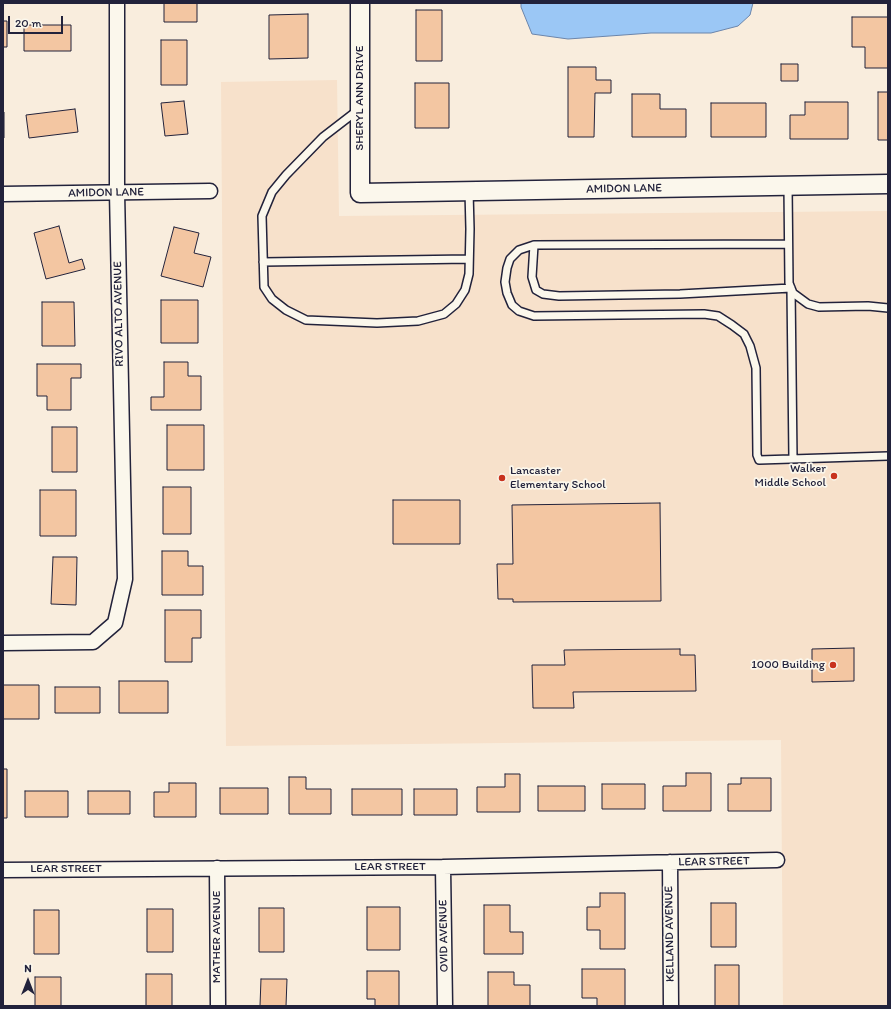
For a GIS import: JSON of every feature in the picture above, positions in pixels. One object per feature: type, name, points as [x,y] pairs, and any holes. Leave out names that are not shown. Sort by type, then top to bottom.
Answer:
[{"type":"street","name":"RIVO ALTO AVENUE","points":[[3,643],[93,642],[115,623],[125,579],[117,192],[117,3]]},
{"type":"street","name":"SHERYL ANN DRIVE","points":[[360,3],[360,193]]},
{"type":"street","name":"AMIDON LANE","points":[[360,193],[888,184]]},
{"type":"street","name":"AMIDON LANE","points":[[3,194],[210,192]]},
{"type":"street","name":"LEAR STREET","points":[[3,870],[443,867],[777,860]]},
{"type":"street","name":"KELLAND AVENUE","points":[[670,862],[671,1006]]},
{"type":"street","name":"OVID AVENUE","points":[[443,867],[445,1006]]},
{"type":"street","name":"MATHER AVENUE","points":[[217,868],[218,1006]]},
{"type":"lane","points":[[360,108],[323,137],[286,175],[272,192],[262,216],[264,287],[272,299],[286,310],[306,320],[377,323],[418,321],[444,314],[456,304],[465,290],[469,274],[470,229],[468,191]]},
{"type":"lane","points":[[788,186],[789,283],[793,292],[808,304],[819,308],[868,306],[888,308]]},
{"type":"lane","points":[[788,244],[534,245],[519,250],[510,259],[505,282],[507,293],[512,305],[526,314],[534,316],[704,314],[718,316],[732,324],[744,334],[750,346],[756,368],[757,455],[759,460],[888,456]]},
{"type":"lane","points":[[534,245],[532,277],[536,290],[543,294],[559,296],[680,294],[791,288]]},
{"type":"lane","points":[[263,262],[469,259]]},
{"type":"lane","points":[[791,288],[793,459]]},
{"type":"shaded area","name":"Lancaster Elementary School","points":[[337,80],[339,216],[888,211],[888,1006],[783,1006],[781,740],[226,746],[221,82]]},
{"type":"water","points":[[521,3],[753,3],[750,15],[738,26],[711,33],[651,33],[568,39],[532,34],[521,7]]},
{"type":"building","points":[[164,3],[197,3],[197,22],[164,22]]},
{"type":"building","points":[[416,10],[442,10],[442,61],[416,61]]},
{"type":"building","points":[[308,14],[308,58],[269,59],[269,15]]},
{"type":"building","points":[[852,17],[888,17],[888,68],[865,68],[865,47],[852,47]]},
{"type":"building","points":[[3,21],[7,21],[7,47],[3,47]]},
{"type":"building","points":[[24,25],[71,25],[71,51],[24,51]]},
{"type":"building","points":[[161,40],[187,40],[187,85],[161,85]]},
{"type":"building","points":[[781,64],[798,64],[798,81],[781,81]]},
{"type":"building","points":[[568,67],[596,67],[596,80],[611,80],[611,93],[595,93],[594,137],[568,137]]},
{"type":"building","points":[[415,83],[449,83],[449,128],[415,128]]},
{"type":"building","points":[[878,92],[888,92],[888,140],[878,140]]},
{"type":"building","points":[[632,94],[660,94],[660,109],[686,109],[686,137],[632,137]]},
{"type":"building","points":[[184,101],[188,134],[165,136],[161,103]]},
{"type":"building","points":[[805,102],[848,102],[848,139],[790,139],[790,115],[805,115]]},
{"type":"building","points":[[711,103],[766,103],[766,137],[711,137]]},
{"type":"building","points":[[75,109],[78,132],[29,138],[26,115]]},
{"type":"building","points":[[4,112],[4,138],[3,138]]},
{"type":"building","points":[[59,226],[69,263],[82,259],[85,269],[46,279],[34,233]]},
{"type":"building","points":[[174,227],[199,233],[194,253],[211,257],[203,287],[161,276]]},
{"type":"building","points":[[161,300],[198,300],[198,343],[161,343]]},
{"type":"building","points":[[42,302],[74,302],[75,346],[42,346]]},
{"type":"building","points":[[164,362],[188,362],[188,376],[201,376],[201,410],[151,410],[151,397],[164,397]]},
{"type":"building","points":[[37,364],[81,364],[81,378],[71,378],[71,410],[47,410],[47,396],[37,396]]},
{"type":"building","points":[[167,425],[204,425],[204,470],[167,470]]},
{"type":"building","points":[[52,427],[77,427],[77,472],[52,472]]},
{"type":"building","points":[[163,487],[191,487],[191,534],[163,534]]},
{"type":"building","points":[[40,490],[76,490],[76,536],[40,536]]},
{"type":"building","points":[[393,500],[460,500],[460,544],[393,544]]},
{"type":"building","points":[[660,503],[661,601],[513,602],[513,599],[498,599],[497,564],[513,564],[512,505]]},
{"type":"building","points":[[162,551],[188,551],[188,566],[203,566],[203,595],[162,595]]},
{"type":"building","points":[[53,557],[77,557],[76,605],[51,604]]},
{"type":"building","points":[[165,610],[201,610],[201,638],[192,638],[192,662],[165,662]]},
{"type":"building","name":"1000 Building","points":[[854,648],[854,681],[812,682],[812,649]]},
{"type":"building","points":[[680,649],[680,655],[695,655],[696,691],[573,692],[574,708],[533,708],[532,665],[565,665],[564,650]]},
{"type":"building","points":[[119,681],[168,681],[168,713],[119,713]]},
{"type":"building","points":[[3,685],[39,685],[39,719],[3,719]]},
{"type":"building","points":[[55,687],[100,687],[100,713],[55,713]]},
{"type":"building","points":[[3,769],[7,769],[7,818],[3,818]]},
{"type":"building","points":[[686,773],[711,773],[711,811],[663,811],[663,786],[686,786]]},
{"type":"building","points":[[505,774],[520,774],[520,812],[477,812],[477,787],[505,787]]},
{"type":"building","points":[[289,777],[306,777],[306,789],[331,789],[331,814],[289,814]]},
{"type":"building","points":[[741,778],[771,778],[771,811],[728,811],[728,784],[741,784]]},
{"type":"building","points":[[169,783],[196,783],[196,817],[154,817],[154,792],[169,792]]},
{"type":"building","points":[[602,784],[645,784],[645,809],[602,809]]},
{"type":"building","points":[[538,786],[585,786],[585,811],[538,811]]},
{"type":"building","points":[[220,788],[268,788],[268,814],[220,814]]},
{"type":"building","points":[[352,789],[402,789],[402,815],[352,815]]},
{"type":"building","points":[[414,789],[457,789],[457,815],[414,815]]},
{"type":"building","points":[[25,791],[68,791],[68,817],[25,817]]},
{"type":"building","points":[[88,791],[130,791],[130,814],[88,814]]},
{"type":"building","points":[[600,893],[625,893],[625,949],[600,949],[600,930],[587,930],[587,907],[600,907]]},
{"type":"building","points":[[711,903],[736,903],[736,947],[711,947]]},
{"type":"building","points":[[484,905],[510,905],[510,932],[523,932],[523,954],[484,954]]},
{"type":"building","points":[[367,907],[400,907],[400,950],[367,950]]},
{"type":"building","points":[[259,908],[284,908],[284,952],[259,952]]},
{"type":"building","points":[[147,909],[173,909],[173,952],[147,952]]},
{"type":"building","points":[[34,910],[59,910],[59,954],[34,954]]},
{"type":"building","points":[[715,965],[739,965],[739,1006],[715,1006]]},
{"type":"building","points":[[582,969],[625,969],[625,1006],[597,1006],[597,998],[582,998]]},
{"type":"building","points":[[367,971],[399,971],[399,1006],[375,1006],[375,999],[367,999]]},
{"type":"building","points":[[488,972],[514,972],[514,985],[530,985],[530,1006],[488,1006]]},
{"type":"building","points":[[146,974],[172,974],[172,1006],[146,1006]]},
{"type":"building","points":[[35,977],[61,977],[61,1006],[35,1006]]},
{"type":"building","points":[[261,979],[287,979],[286,1006],[260,1006]]},
{"type":"place","name":"Walker Middle School","points":[[834,476]]},
{"type":"place","name":"Lancaster Elementary School","points":[[502,478]]},
{"type":"place","name":"1000 Building","points":[[833,665]]}]
